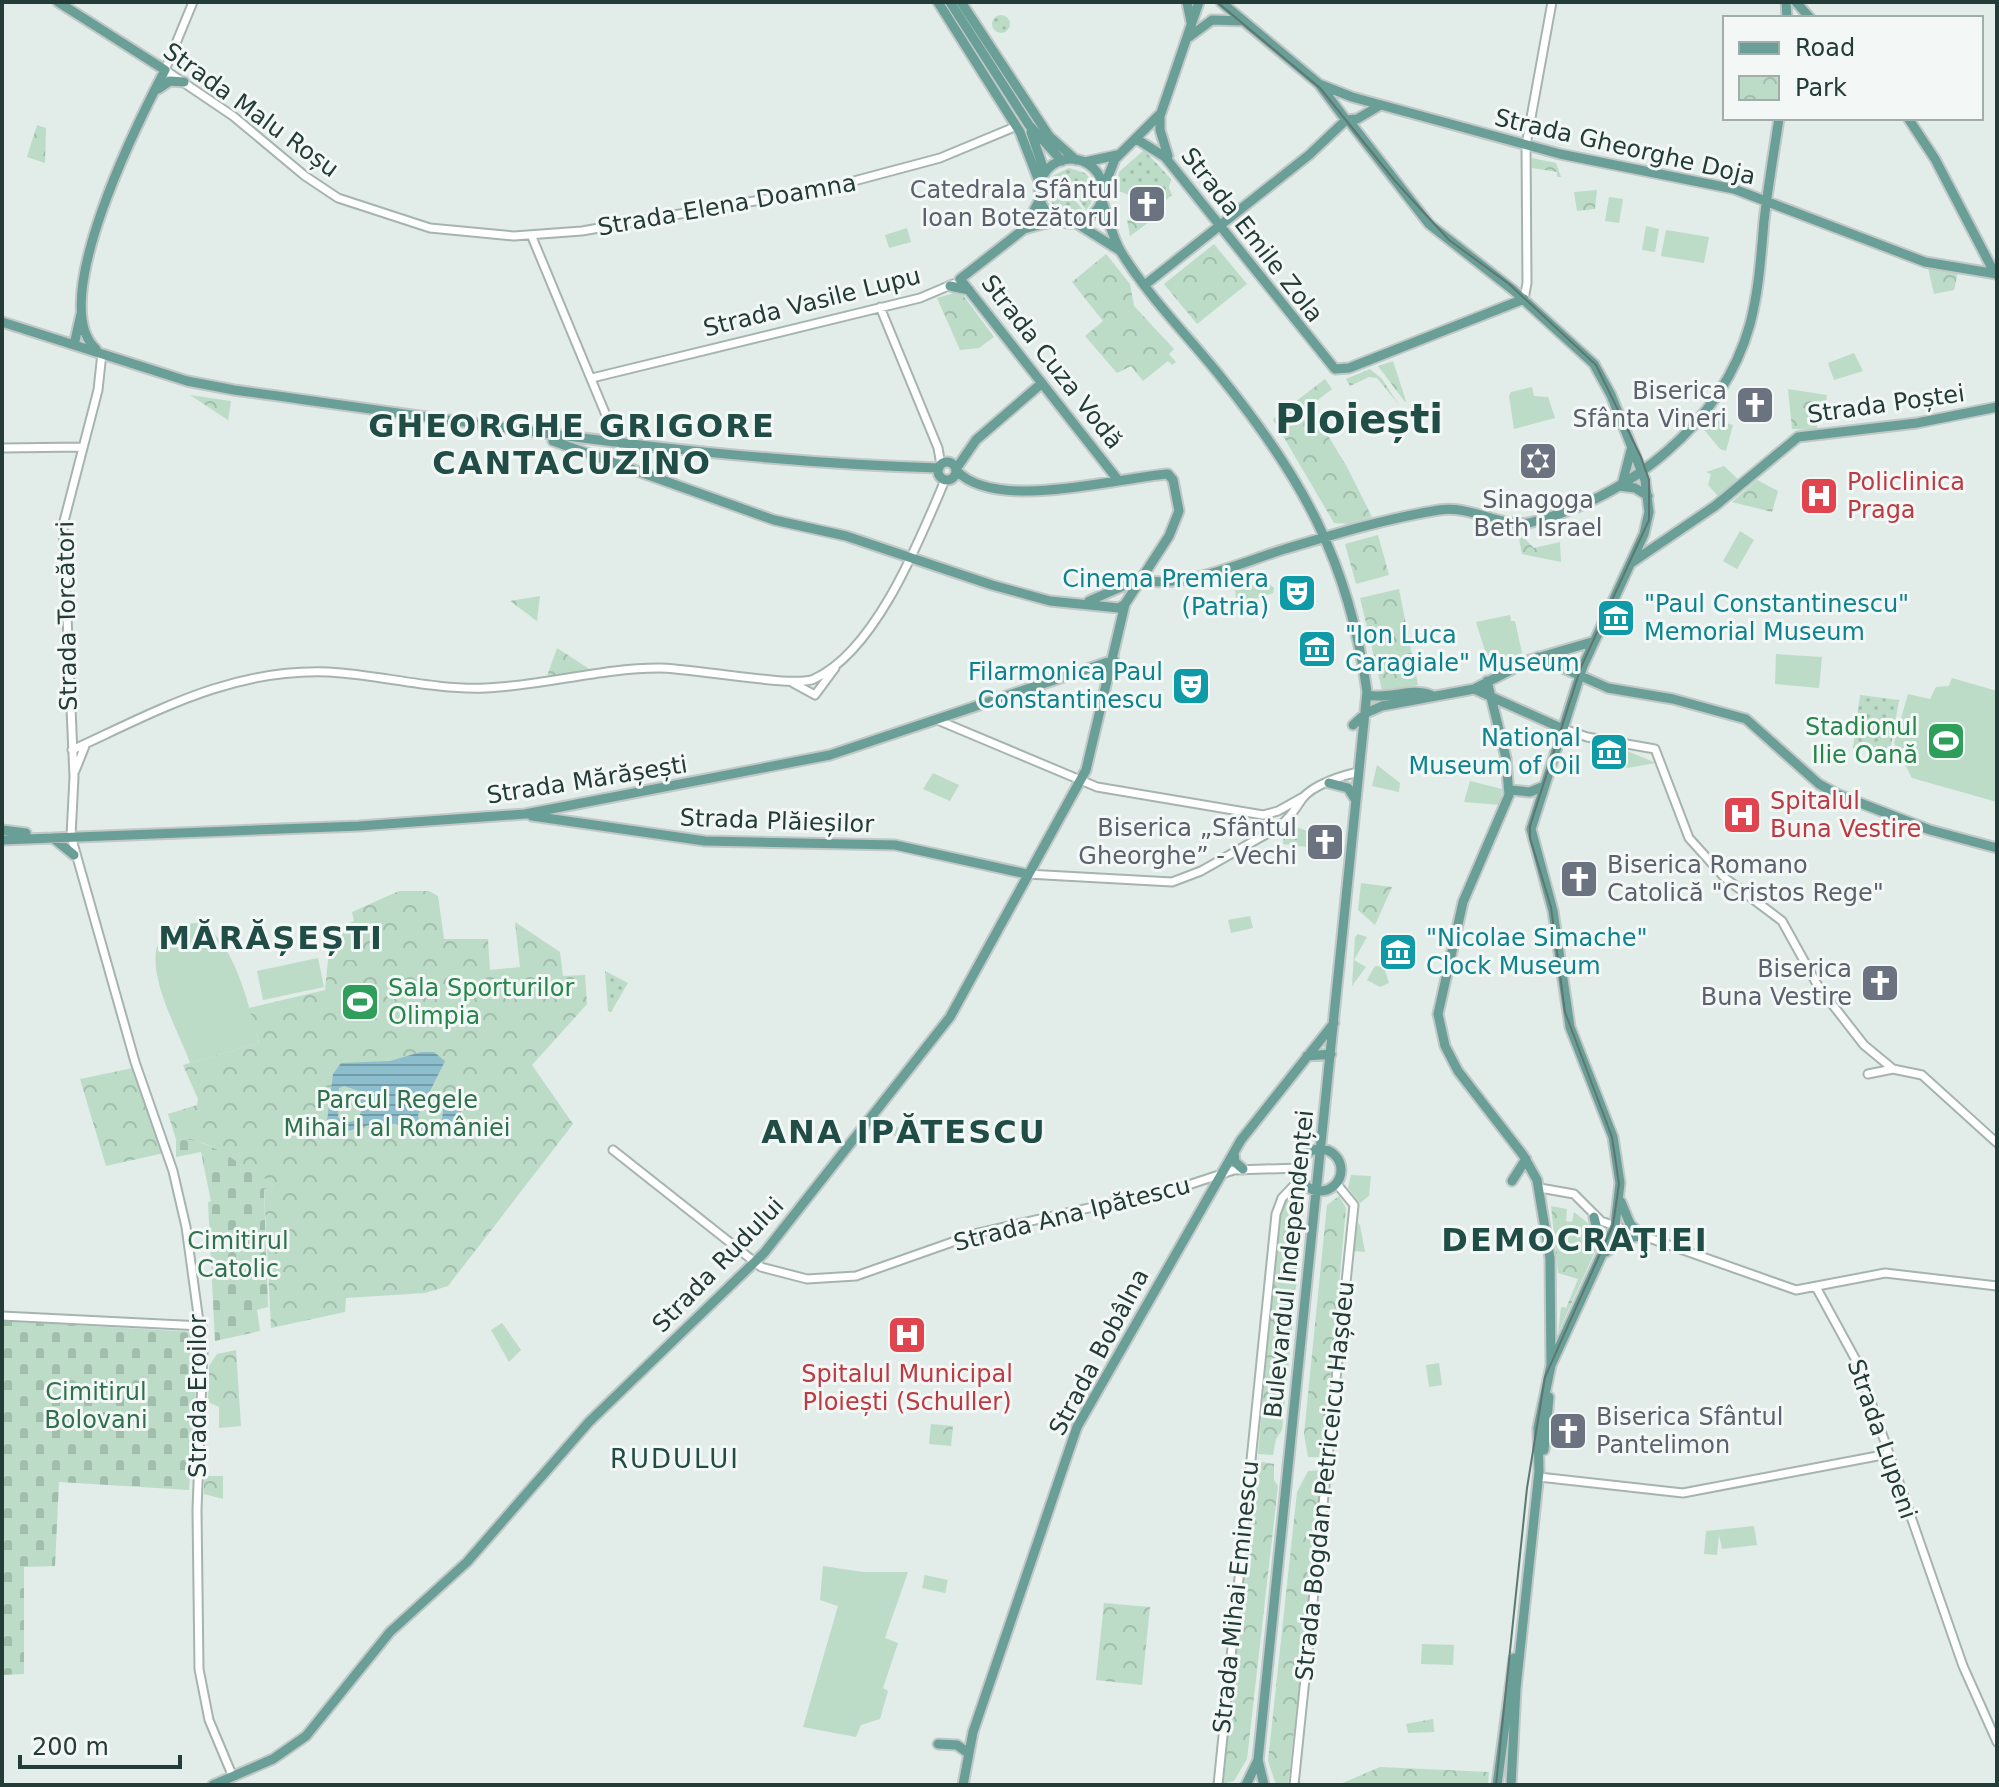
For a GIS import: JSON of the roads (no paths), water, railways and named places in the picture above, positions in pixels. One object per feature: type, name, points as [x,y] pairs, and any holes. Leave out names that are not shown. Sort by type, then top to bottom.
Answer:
[{"type":"main road","name":"Strada Malu Roșu","points":[[58,2],[165,70]]},
{"type":"main road","points":[[938,2],[1017,126],[1033,159],[1040,184],[1040,199],[1058,220],[1076,223],[1119,250]]},
{"type":"main road","points":[[950,2],[1029,125],[1062,161]]},
{"type":"main road","points":[[961,2],[1049,136],[1095,170],[1103,189]]},
{"type":"main road","points":[[1187,2],[1191,25]]},
{"type":"main road","points":[[1119,250],[1102,201],[1103,189],[1111,165],[1138,140],[1161,112],[1199,2]]},
{"type":"main road","name":"Strada Gheorghe Doja","points":[[1221,2],[1230,6],[1319,84],[1349,117],[1429,224],[1524,299],[1594,364],[1611,395],[1648,496]]},
{"type":"main road","points":[[1187,40],[1212,20],[1226,18],[1246,22]]},
{"type":"main road","points":[[74,345],[90,253],[108,189],[165,70]]},
{"type":"main road","points":[[153,94],[170,81],[184,82]]},
{"type":"main road","name":"Strada Gheorghe Doja","points":[[1319,84],[1379,106],[1526,145],[1717,185],[1925,262],[1996,274]]},
{"type":"main road","points":[[1146,284],[1309,155],[1349,117],[1363,108],[1355,98],[1341,102],[1349,117]]},
{"type":"main road","points":[[1349,117],[1379,106]]},
{"type":"main road","points":[[1161,112],[1160,130],[1170,163]]},
{"type":"main road","points":[[1082,604],[1138,580],[1171,583],[1327,538],[1446,509],[1474,511],[1514,523],[1529,523],[1619,486],[1641,471],[1706,415],[1743,344],[1756,300],[1779,120]]},
{"type":"main road","points":[[1909,120],[1935,159],[1996,274]]},
{"type":"main road","points":[[1029,125],[1045,173]]},
{"type":"main road","points":[[1152,125],[1157,148]]},
{"type":"main road","name":"Strada Emile Zola","points":[[1138,140],[1157,148],[1329,364],[1339,370],[1524,299]]},
{"type":"main road","points":[[1040,184],[1045,173],[1062,161],[1120,154]]},
{"type":"main road","name":"Strada Vasile Lupu","points":[[1024,229],[1040,199]]},
{"type":"main road","points":[[1076,223],[1092,215],[1102,201]]},
{"type":"main road","name":"Strada Vasile Lupu","points":[[960,279],[1024,229],[1058,220]]},
{"type":"main road","name":"Bulevardul Independenței","points":[[1119,250],[1287,463],[1327,538],[1356,636],[1367,695],[1258,1760],[1246,1785]]},
{"type":"main road","points":[[950,286],[969,290],[970,271]]},
{"type":"main road","name":"Strada Cuza Vodă","points":[[960,279],[1114,477]]},
{"type":"main road","points":[[83,297],[102,353]]},
{"type":"main road","points":[[81,311],[89,341],[102,353]]},
{"type":"main road","points":[[2,322],[209,386],[533,434],[793,461],[940,466],[949,462],[968,480],[987,487],[1021,491],[1114,477],[1167,474],[1172,478],[1178,517],[1163,546],[1120,604]]},
{"type":"main road","points":[[940,466],[939,475],[945,480],[952,480],[962,458],[986,431],[1042,383]]},
{"type":"main road","name":"Strada Poștei","points":[[1631,563],[1715,506],[1798,437],[1917,423],[1997,407]]},
{"type":"main road","points":[[533,434],[753,514],[846,536],[910,561],[1044,600],[1120,604]]},
{"type":"main road","points":[[1619,486],[1629,465],[1631,446]]},
{"type":"main road","points":[[962,458],[968,480]]},
{"type":"main road","points":[[1619,486],[1635,488],[1648,496],[1648,522],[1578,677],[1531,829],[1553,911],[1570,1027],[1613,1137],[1620,1196],[1630,1224],[1642,1236]]},
{"type":"main road","points":[[1113,591],[1120,604]]},
{"type":"main road","points":[[1113,591],[1125,592],[1120,604]]},
{"type":"main road","name":"Strada Rudului","points":[[213,1785],[273,1759],[301,1741],[390,1632],[467,1562],[589,1422],[755,1263],[950,1017],[1027,874],[1082,781],[1095,744],[1114,660],[1122,617],[1120,604]]},
{"type":"main road","points":[[1353,725],[1366,713],[1382,706],[1474,689],[1538,657],[1592,642]]},
{"type":"main road","points":[[1538,657],[1578,677],[1619,691],[1658,697],[1746,719],[1819,784],[1847,799],[1930,830],[1997,848]]},
{"type":"main road","name":"Strada Mărășești","points":[[2,840],[359,826],[525,814],[830,755],[1114,660]]},
{"type":"main road","points":[[1487,681],[1509,792],[1463,902],[1438,1020],[1445,1046],[1458,1071],[1526,1159],[1540,1188],[1552,1284],[1551,1365],[1538,1428],[1539,1475]]},
{"type":"main road","points":[[1474,689],[1561,728]]},
{"type":"main road","points":[[1367,695],[1381,697],[1421,691],[1434,696]]},
{"type":"main road","points":[[1329,783],[1348,788],[1356,801]]},
{"type":"main road","points":[[1509,792],[1530,792],[1542,787]]},
{"type":"main road","points":[[585,823],[586,803]]},
{"type":"main road","name":"Strada Plăieșilor","points":[[525,814],[711,842],[895,845],[1027,874]]},
{"type":"main road","name":"Strada Mărășești","points":[[2,830],[49,836]]},
{"type":"main road","points":[[49,836],[74,855]]},
{"type":"main road","name":"Strada Bobâlna","points":[[963,1785],[968,1753],[1075,1432],[1234,1151],[1334,1023]]},
{"type":"main road","points":[[1307,1056],[1331,1054]]},
{"type":"main road","points":[[1321,1146],[1337,1158],[1340,1170],[1336,1183],[1317,1193],[1300,1173],[1306,1153],[1321,1146]]},
{"type":"main road","points":[[1234,1151],[1235,1162],[1243,1169]]},
{"type":"main road","points":[[1512,1181],[1526,1159]]},
{"type":"main road","points":[[1551,1365],[1602,1258],[1615,1226],[1620,1196]]},
{"type":"main road","points":[[1594,1217],[1600,1234],[1602,1258]]},
{"type":"main road","points":[[1602,1258],[1624,1238],[1642,1236]]},
{"type":"main road","points":[[1497,1785],[1519,1664],[1550,1386],[1560,1350]]},
{"type":"main road","points":[[1511,1785],[1511,1704],[1522,1628]]},
{"type":"main road","points":[[938,1744],[957,1745],[968,1753]]},
{"type":"main road","name":"Bulevardul Independenței","points":[[1258,1760],[1267,1785]]},
{"type":"street","points":[[165,70],[193,2]]},
{"type":"street","points":[[1524,299],[1527,283],[1526,145],[1552,2]]},
{"type":"street","name":"Strada Malu Roșu","points":[[165,70],[329,193],[430,228]]},
{"type":"street","name":"Strada Elena Doamna","points":[[430,228],[532,237],[743,206],[869,179],[940,158],[1017,126]]},
{"type":"street","points":[[532,237],[618,444]]},
{"type":"street","name":"Strada Vasile Lupu","points":[[592,378],[880,307],[950,286],[960,279]]},
{"type":"street","points":[[880,307],[938,448],[940,466]]},
{"type":"street","name":"Strada Torcători","points":[[71,836],[74,777],[63,525],[98,390],[102,353]]},
{"type":"street","points":[[2,448],[82,447]]},
{"type":"street","points":[[792,683],[813,695],[820,690],[877,616],[910,561],[945,480]]},
{"type":"street","points":[[72,750],[221,684],[283,673],[339,673],[486,688],[658,668],[724,672],[792,683],[810,680],[841,659]]},
{"type":"street","points":[[810,680],[819,683],[820,690]]},
{"type":"street","points":[[806,691],[810,680]]},
{"type":"street","points":[[935,719],[1108,789],[1263,815],[1278,811],[1329,783],[1359,772]]},
{"type":"street","points":[[1561,728],[1587,737],[1655,749],[1675,808],[1696,847],[1725,878],[1782,921],[1818,986],[1873,1056],[1893,1069],[1922,1075],[1997,1143]]},
{"type":"street","points":[[74,777],[86,744]]},
{"type":"street","points":[[1027,874],[1172,882],[1201,871],[1268,834],[1291,817],[1303,797]]},
{"type":"street","points":[[1263,815],[1269,824],[1268,834]]},
{"type":"street","name":"Strada Eroilor","points":[[71,836],[135,1062],[173,1171],[202,1326],[197,1510],[199,1669],[209,1720],[233,1777]]},
{"type":"street","points":[[1868,1074],[1893,1069]]},
{"type":"street","name":"Strada Ana Ipătescu","points":[[613,1150],[755,1263],[793,1277],[856,1276],[978,1233],[1182,1187],[1243,1169],[1300,1173]]},
{"type":"street","name":"Strada Mihai Eminescu","points":[[1218,1785],[1276,1214],[1282,1198],[1300,1173]]},
{"type":"street","name":"Strada Bogdan Petriceicu Hașdeu","points":[[1294,1785],[1354,1205],[1336,1183]]},
{"type":"street","points":[[1540,1188],[1577,1195],[1594,1217],[1615,1226],[1796,1290],[1855,1276],[1885,1273],[1997,1286]]},
{"type":"street","name":"Strada Lupeni","points":[[1816,1287],[1853,1354],[1963,1666],[1997,1742]]},
{"type":"street","points":[[2,1316],[202,1326]]},
{"type":"street","points":[[1539,1475],[1627,1488],[1706,1491],[1888,1454]]},
{"type":"water","points":[[421,1052],[434,1052],[445,1061],[418,1115],[419,1121],[434,1127],[442,1119],[444,1102],[451,1099],[462,1105],[460,1122],[427,1134],[396,1124],[376,1123],[341,1133],[326,1129],[333,1074],[341,1063],[390,1061]],"holes":[[[344,1086],[359,1091],[362,1110],[357,1120],[345,1123],[338,1117],[339,1088]]]},
{"type":"tram line","points":[[1217,2],[1320,88],[1395,181],[1449,240],[1509,284],[1596,365],[1649,480],[1649,520],[1581,667],[1530,826],[1530,838],[1551,907],[1565,1012],[1612,1137],[1619,1184],[1613,1225],[1545,1377],[1527,1488],[1496,1785]]},
{"type":"place","name":"Catedrala Sfântul Ioan Botezătorul","points":[[1147,204]]},
{"type":"place","name":"Biserica Sfânta Vineri","points":[[1755,405]]},
{"type":"place","name":"Sinagoga Beth Israel","points":[[1538,461]]},
{"type":"place","name":"Policlinica Praga","points":[[1819,496]]},
{"type":"place","name":"Cinema Premiera (Patria)","points":[[1297,593]]},
{"type":"place","name":"\"Paul Constantinescu\" Memorial Museum","points":[[1616,618]]},
{"type":"place","name":"\"Ion Luca Caragiale\" Museum","points":[[1317,649]]},
{"type":"place","name":"Filarmonica Paul Constantinescu","points":[[1191,686]]},
{"type":"place","name":"Stadionul Ilie Oană","points":[[1946,741]]},
{"type":"place","name":"National Museum of Oil","points":[[1609,752]]},
{"type":"place","name":"Spitalul Buna Vestire","points":[[1742,815]]},
{"type":"place","name":"Biserica „Sfântul Gheorghe” - Vechi","points":[[1325,842]]},
{"type":"place","name":"Biserica Romano Catolică \"Cristos Rege\"","points":[[1579,879]]},
{"type":"place","name":"\"Nicolae Simache\" Clock Museum","points":[[1398,952]]},
{"type":"place","name":"Biserica Buna Vestire","points":[[1880,983]]},
{"type":"place","name":"Sala Sporturilor Olimpia","points":[[360,1002]]},
{"type":"place","name":"Spitalul Municipal Ploiești (Schuller)","points":[[907,1335]]},
{"type":"place","name":"Biserica Sfântul Pantelimon","points":[[1568,1431]]},
{"type":"district","name":"Ploiești","points":[[1359,419]]},
{"type":"district","name":"GHEORGHE GRIGORE CANTACUZINO","points":[[572,444]]},
{"type":"district","name":"MĂRĂȘEȘTI","points":[[271,938]]},
{"type":"district","name":"ANA IPĂTESCU","points":[[904,1132]]},
{"type":"district","name":"DEMOCRAŢIEI","points":[[1575,1240]]},
{"type":"district","name":"RUDULUI","points":[[675,1459]]},
{"type":"park label","name":"Parcul Regele Mihai I al României","points":[[397,1114]]},
{"type":"park label","name":"Cimitirul Catolic","points":[[238,1255]]},
{"type":"park label","name":"Cimitirul Bolovani","points":[[96,1406]]}]
